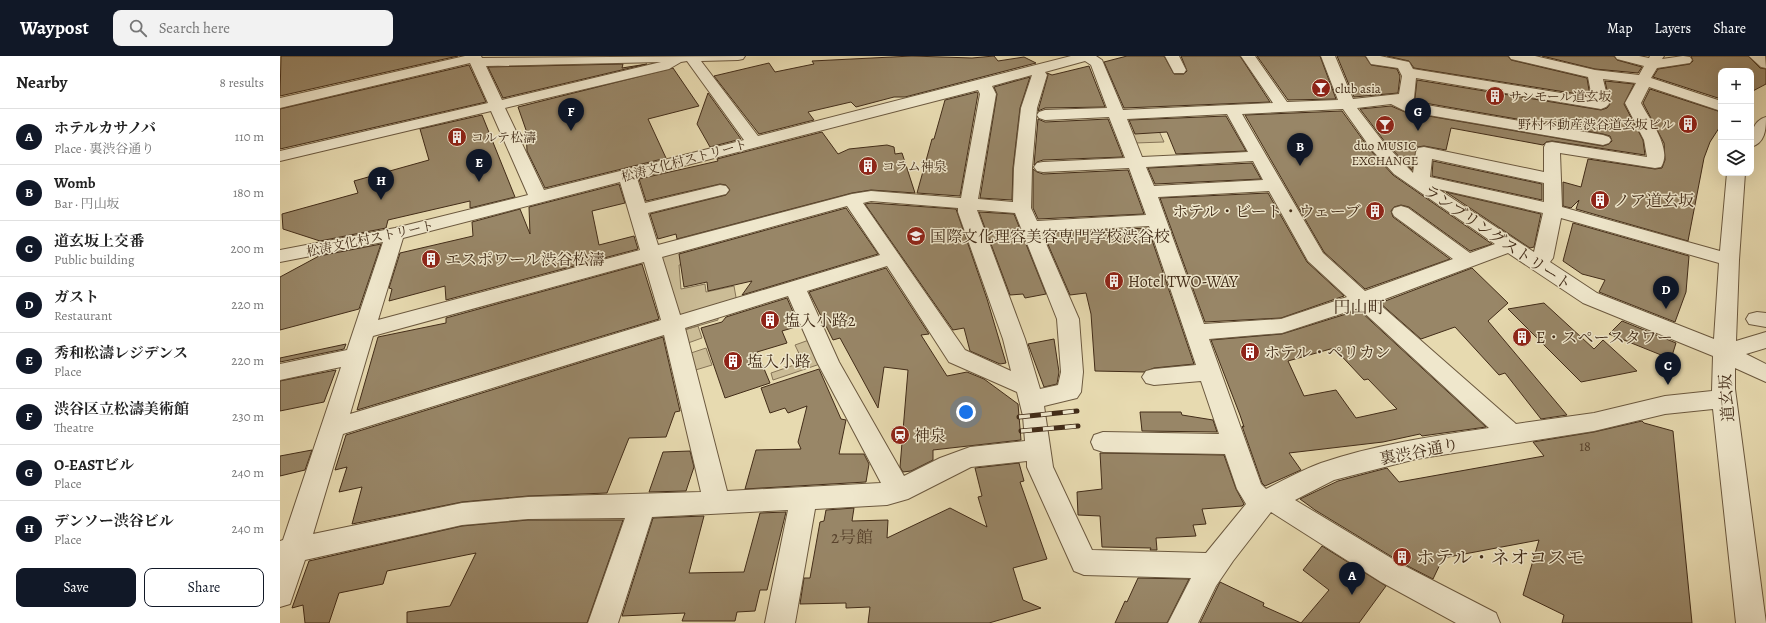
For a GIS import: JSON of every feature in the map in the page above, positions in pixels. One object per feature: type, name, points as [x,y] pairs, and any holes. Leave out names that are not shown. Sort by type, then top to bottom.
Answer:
[{"type":"street","points":[[280,103],[475,59],[738,56]]},
{"type":"street","points":[[1087,56],[1097,63],[1148,192],[1156,220],[1197,332],[1250,489],[1267,502],[1391,573],[1485,623]]},
{"type":"street","name":"松涛文化村ストリート","points":[[280,256],[395,234],[983,84],[1047,63],[1087,56]]},
{"type":"street","points":[[1172,56],[1179,70]]},
{"type":"street","points":[[1248,56],[1283,107]]},
{"type":"street","name":"ランブリングストリート","points":[[1328,56],[1347,104],[1380,152],[1393,166],[1415,179],[1590,298],[1724,352],[1766,374]]},
{"type":"street","points":[[1373,56],[1376,61],[1407,65],[1604,122]]},
{"type":"street","points":[[1516,56],[1595,74],[1643,80],[1718,105]]},
{"type":"street","points":[[1622,56],[1656,60],[1686,60]]},
{"type":"street","points":[[1756,56],[1766,64]]},
{"type":"street","points":[[280,156],[659,67],[681,57]]},
{"type":"street","points":[[681,57],[754,142]]},
{"type":"street","points":[[475,59],[498,104],[539,198]]},
{"type":"street","points":[[1535,261],[1543,258],[1553,210],[1552,147],[1655,163],[1657,156],[1645,121],[1638,116],[1633,103],[1643,84],[1643,80],[1656,60]]},
{"type":"street","points":[[852,199],[957,356],[1029,393],[1070,392],[1072,372],[1068,319],[1022,208],[1023,168],[1029,108],[1040,75],[1047,63]]},
{"type":"street","points":[[1045,115],[1116,114],[1283,107],[1395,100],[1406,98],[1407,65]]},
{"type":"street","points":[[1595,74],[1604,122],[1615,145],[1617,157]]},
{"type":"street","points":[[983,84],[988,94],[967,212],[1014,339],[1035,416],[1037,450],[1040,467],[1084,562],[1214,566]]},
{"type":"street","points":[[1395,100],[1405,106],[1604,122]]},
{"type":"street","points":[[1232,109],[1315,257],[1361,300],[1512,434]]},
{"type":"street","points":[[1752,140],[1766,122],[1754,117]]},
{"type":"street","points":[[1552,179],[1424,152],[1415,179],[1553,210],[1729,260]]},
{"type":"street","points":[[1043,167],[1259,156]]},
{"type":"street","points":[[627,175],[652,252],[673,325],[717,502]]},
{"type":"street","name":"道玄坂","points":[[1736,176],[1724,352],[1724,399],[1752,623]]},
{"type":"street","points":[[1148,192],[1275,185]]},
{"type":"street","points":[[639,210],[720,190]]},
{"type":"street","points":[[364,331],[852,199],[871,196],[1022,208]]},
{"type":"street","points":[[1400,212],[1467,260]]},
{"type":"street","points":[[1030,227],[1156,220]]},
{"type":"street","points":[[280,594],[287,551],[333,428],[395,234]]},
{"type":"street","points":[[1197,332],[1233,331],[1282,326],[1361,300],[1511,245]]},
{"type":"street","points":[[333,428],[891,258]]},
{"type":"street","points":[[795,288],[828,362],[899,491]]},
{"type":"street","points":[[1724,352],[1766,340]]},
{"type":"street","points":[[280,372],[356,356]]},
{"type":"street","points":[[1154,377],[1210,372]]},
{"type":"street","name":"裏渋谷通り","points":[[1183,623],[1206,577],[1227,546],[1267,502],[1303,482],[1330,471],[1416,449],[1594,422],[1665,405],[1724,399]]},
{"type":"street","points":[[1103,442],[1235,444]]},
{"type":"street","points":[[287,551],[462,514],[528,508],[642,506],[887,494],[899,491],[932,474],[970,458],[1037,450]]},
{"type":"street","points":[[780,623],[803,499]]},
{"type":"street","points":[[603,623],[642,506]]},
{"type":"shaded area","points":[[1159,131],[1164,142],[1135,143],[1131,132]]},
{"type":"shaded area","points":[[716,236],[723,257],[679,265],[681,289],[705,284],[706,292],[734,286],[737,303],[675,322],[654,253]]},
{"type":"shaded area","points":[[718,317],[718,320],[684,330],[698,326],[702,338],[688,343],[691,353],[706,348],[712,365],[689,372],[678,324]]},
{"type":"shaded area","points":[[809,340],[820,364],[773,380],[771,373],[803,362],[795,345]]},
{"type":"building","points":[[281,56],[458,56],[280,96]]},
{"type":"building","points":[[912,56],[972,58],[994,56],[998,61],[1024,57],[1036,63],[905,97],[894,97],[856,107],[851,102],[808,112],[814,120],[759,134],[714,76],[769,63],[775,72],[814,64],[812,61]]},
{"type":"building","points":[[1127,56],[1164,56],[1174,74],[1184,74],[1187,71],[1181,56],[1240,56],[1270,102],[1124,108],[1104,62]]},
{"type":"building","points":[[1257,56],[1320,56],[1336,99],[1288,100]]},
{"type":"building","points":[[1337,56],[1365,56],[1371,65],[1397,69],[1400,76],[1398,93],[1354,97]]},
{"type":"building","points":[[1387,56],[1508,56],[1511,60],[1587,78],[1590,96],[1414,68],[1409,61]]},
{"type":"building","points":[[1542,56],[1614,56],[1617,60],[1642,67],[1638,73],[1595,69]]},
{"type":"building","points":[[1691,56],[1748,56],[1760,68],[1766,69],[1766,84],[1754,90],[1754,68],[1718,68],[1718,98],[1653,77],[1658,69],[1690,64],[1693,61]]},
{"type":"building","points":[[623,64],[622,68],[647,64],[503,98],[488,67]]},
{"type":"building","points":[[469,65],[486,102],[280,149],[280,109]]},
{"type":"building","points":[[1089,66],[1105,107],[1045,108],[1038,111],[1048,75],[1047,73],[1052,75]]},
{"type":"building","points":[[673,68],[699,106],[648,119],[666,158],[545,188],[527,151],[526,130],[518,107]]},
{"type":"building","points":[[1030,77],[1020,108],[1013,168],[1012,200],[980,198],[997,94],[994,87]]},
{"type":"building","points":[[1417,80],[1601,110],[1607,108],[1610,104],[1605,81],[1634,84],[1624,104],[1643,140],[1645,155],[1552,141],[1546,142],[1543,145],[1451,128],[1446,150],[1424,146],[1417,147],[1412,170],[1385,142],[1360,109],[1391,106],[1405,112],[1603,146],[1612,141],[1610,136],[1603,134],[1413,101],[1415,98]]},
{"type":"building","points":[[1650,89],[1718,111],[1718,130],[1710,142],[1704,158],[1688,241],[1576,209],[1579,200],[1571,208],[1563,206],[1563,182],[1581,187],[1588,159],[1655,169],[1662,168],[1665,160],[1664,143],[1643,103]]},
{"type":"building","points":[[977,92],[978,94],[960,196],[917,193],[932,139],[934,139],[945,100]]},
{"type":"building","points":[[708,93],[741,139],[710,147],[697,124]]},
{"type":"building","points":[[1342,111],[1371,151],[1393,175],[1492,244],[1470,251],[1409,207],[1401,205],[1394,207],[1391,211],[1393,217],[1450,259],[1365,289],[1324,252],[1245,115]]},
{"type":"building","points":[[482,115],[515,197],[470,208],[470,201],[388,220],[386,228],[320,241],[283,229],[282,214],[358,193],[354,181],[429,160],[420,129]]},
{"type":"building","points":[[1226,116],[1246,151],[1176,154],[1167,132],[1135,134],[1129,120]]},
{"type":"building","points":[[1038,119],[1045,122],[1108,119],[1123,157],[1043,160],[1034,165]]},
{"type":"building","points":[[822,132],[838,154],[849,149],[887,145],[894,147],[895,154],[902,153],[915,193],[871,190],[852,193],[677,239],[676,234],[658,239],[650,214],[726,195],[730,190],[726,185],[720,184],[646,201],[639,179],[718,161],[717,159]]},
{"type":"building","points":[[1433,161],[1542,184],[1542,200],[1432,176]]},
{"type":"building","points":[[1252,163],[1261,179],[1155,184],[1148,168]]},
{"type":"building","points":[[1033,169],[1043,174],[1128,170],[1144,214],[1038,219],[1033,208]]},
{"type":"building","points":[[619,184],[625,203],[592,211],[599,245],[634,236],[638,249],[446,300],[445,286],[389,301],[392,289],[389,288],[400,253],[473,236],[472,222],[520,209],[530,234],[529,207]]},
{"type":"building","points":[[1446,192],[1541,214],[1534,247],[1530,248]]},
{"type":"building","points":[[1268,193],[1307,262],[1344,296],[1281,318],[1205,322],[1160,198]]},
{"type":"building","points":[[871,203],[956,209],[987,299],[1006,363],[1000,364],[970,351],[964,328],[953,330],[865,204]]},
{"type":"building","points":[[846,208],[878,254],[742,295],[752,281],[708,291],[707,282],[684,287],[679,254]]},
{"type":"building","points":[[979,212],[1014,214],[1046,294],[1025,298],[1023,294],[1010,295]]},
{"type":"building","points":[[1573,223],[1689,256],[1686,292],[1675,322],[1599,292],[1605,280],[1582,274],[1563,261]]},
{"type":"building","points":[[1148,228],[1194,364],[1154,368],[1144,372],[1095,371],[1091,314],[1086,293],[1070,295],[1043,233]]},
{"type":"building","points":[[381,244],[359,309],[280,330],[280,277],[319,256]]},
{"type":"building","points":[[642,264],[659,319],[357,410],[378,337],[446,323],[446,318]]},
{"type":"building","points":[[886,268],[929,334],[921,335],[947,376],[967,372],[984,379],[1018,404],[1021,440],[933,450],[933,460],[911,471],[903,472],[900,467],[908,370],[884,367],[878,408],[840,338],[833,340],[809,292]]},
{"type":"building","points":[[1472,268],[1508,303],[1488,321],[1567,415],[1541,419],[1505,373],[1499,375],[1455,327],[1421,339],[1380,303]]},
{"type":"building","points":[[787,298],[799,326],[782,331],[787,343],[757,352],[770,383],[725,398],[701,328],[722,322],[726,317]]},
{"type":"building","points":[[1544,303],[1594,349],[1603,340],[1637,371],[1581,382],[1508,309]]},
{"type":"building","points":[[1359,310],[1486,427],[1422,436],[1420,434],[1383,442],[1289,453],[1301,470],[1265,486],[1262,483],[1242,426],[1244,427],[1240,415],[1211,340],[1282,334]],"holes":[[[1334,348],[1364,380],[1368,379],[1397,409],[1356,418],[1336,390],[1304,396],[1288,361]]]},
{"type":"building","points":[[1622,321],[1676,343],[1671,359],[1609,334]]},
{"type":"building","points":[[663,337],[680,411],[675,412],[666,437],[629,438],[607,493],[528,496],[462,502],[352,524],[362,487],[339,492],[347,467],[335,470],[346,435]]},
{"type":"building","points":[[1054,339],[1059,372],[1057,384],[1044,387],[1028,344]]},
{"type":"building","points":[[346,344],[344,349],[280,362],[280,358]]},
{"type":"building","points":[[819,369],[841,419],[846,420],[839,454],[864,454],[869,464],[866,482],[745,489],[756,450],[801,449],[798,442],[807,406],[788,413],[785,408],[770,413],[761,388]]},
{"type":"building","points":[[336,370],[324,402],[280,411],[280,381]]},
{"type":"building","points":[[1140,412],[1181,412],[1182,415],[1213,420],[1217,432],[1142,431]]},
{"type":"building","points":[[1642,421],[1644,423],[1673,431],[1692,623],[1562,623],[1564,615],[1523,595],[1539,540],[1443,558],[1433,579],[1402,563],[1315,510],[1300,499],[1338,481],[1387,468],[1399,482],[1544,456],[1533,442],[1594,432]]},
{"type":"building","points":[[312,450],[305,470],[280,476],[280,456]]},
{"type":"building","points":[[690,451],[694,467],[686,491],[649,492],[663,452]]},
{"type":"building","points":[[1100,453],[1224,455],[1236,489],[1244,504],[1242,506],[1202,509],[1206,524],[1193,525],[1196,536],[1156,538],[1157,550],[1150,550],[1151,548],[1102,547],[1100,516],[1078,515],[1077,492],[1102,489]]},
{"type":"building","points":[[1019,463],[1024,481],[1020,482],[1047,559],[1013,568],[1023,600],[1041,608],[989,623],[868,623],[870,607],[846,608],[846,603],[800,604],[804,578],[810,578],[820,522],[824,521],[826,510],[854,508],[852,521],[888,520],[887,538],[950,508],[987,527],[978,497],[982,496],[975,468]]},
{"type":"building","points":[[786,512],[767,590],[760,590],[755,611],[737,612],[735,621],[682,621],[685,613],[622,616],[653,518],[704,516],[689,573],[744,572],[760,513]]},
{"type":"building","points":[[528,520],[623,520],[587,623],[407,623],[407,612],[450,606],[476,553],[387,571],[383,584],[339,593],[329,623],[305,623],[303,605],[292,608],[309,561],[462,526]]},
{"type":"building","points":[[1322,546],[1386,586],[1359,623],[1301,623],[1329,590],[1303,570]]},
{"type":"building","points":[[1138,578],[1189,579],[1167,623],[1115,623]]},
{"type":"building","points":[[1220,582],[1264,603],[1263,606],[1301,623],[1200,623]]},
{"type":"railway","points":[[1019,417],[1077,411]]},
{"type":"railway","points":[[1021,431],[1078,426]]},
{"type":"place","name":"club asia","points":[[1321,88]]},
{"type":"place","name":"サンモール道玄坂","points":[[1495,96]]},
{"type":"place","name":"野村不動産渋谷道玄坂ビル","points":[[1688,124]]},
{"type":"place","name":"duo MUSIC EXCHANGE","points":[[1385,125]]},
{"type":"place","name":"渋谷区立松濤美術館","points":[[571,131]]},
{"type":"place","name":"O-EASTビル","points":[[1418,131]]},
{"type":"place","name":"コルテ松濤","points":[[457,137]]},
{"type":"place","name":"コラム神泉","points":[[868,166]]},
{"type":"place","name":"Womb","points":[[1300,166]]},
{"type":"place","name":"秀和松濤レジデンス","points":[[479,182]]},
{"type":"place","name":"デンソー渋谷ビル","points":[[381,200]]},
{"type":"place","name":"ノア道玄坂","points":[[1600,200]]},
{"type":"place","name":"ホテル・ビート・ウェーブ","points":[[1375,211]]},
{"type":"place","name":"国際文化理容美容専門学校渋谷校","points":[[916,236]]},
{"type":"place","name":"エスポワール渋谷松濤","points":[[431,259]]},
{"type":"place","name":"Hotel TWO-WAY","points":[[1114,281]]},
{"type":"place","name":"ガスト","points":[[1666,309]]},
{"type":"place","name":"塩入小路2","points":[[770,320]]},
{"type":"place","name":"E・スペースタワー","points":[[1522,337]]},
{"type":"place","name":"ホテル・ペリカン","points":[[1250,352]]},
{"type":"place","name":"塩入小路","points":[[733,361]]},
{"type":"place","name":"道玄坂上交番","points":[[1668,385]]},
{"type":"place","name":"神泉","points":[[900,435]]},
{"type":"place","name":"ホテル・ネオコスモ","points":[[1402,557]]},
{"type":"place","name":"ホテルカサノバ","points":[[1352,595]]},
{"type":"district","name":"円山町","points":[[1359,307]]}]
